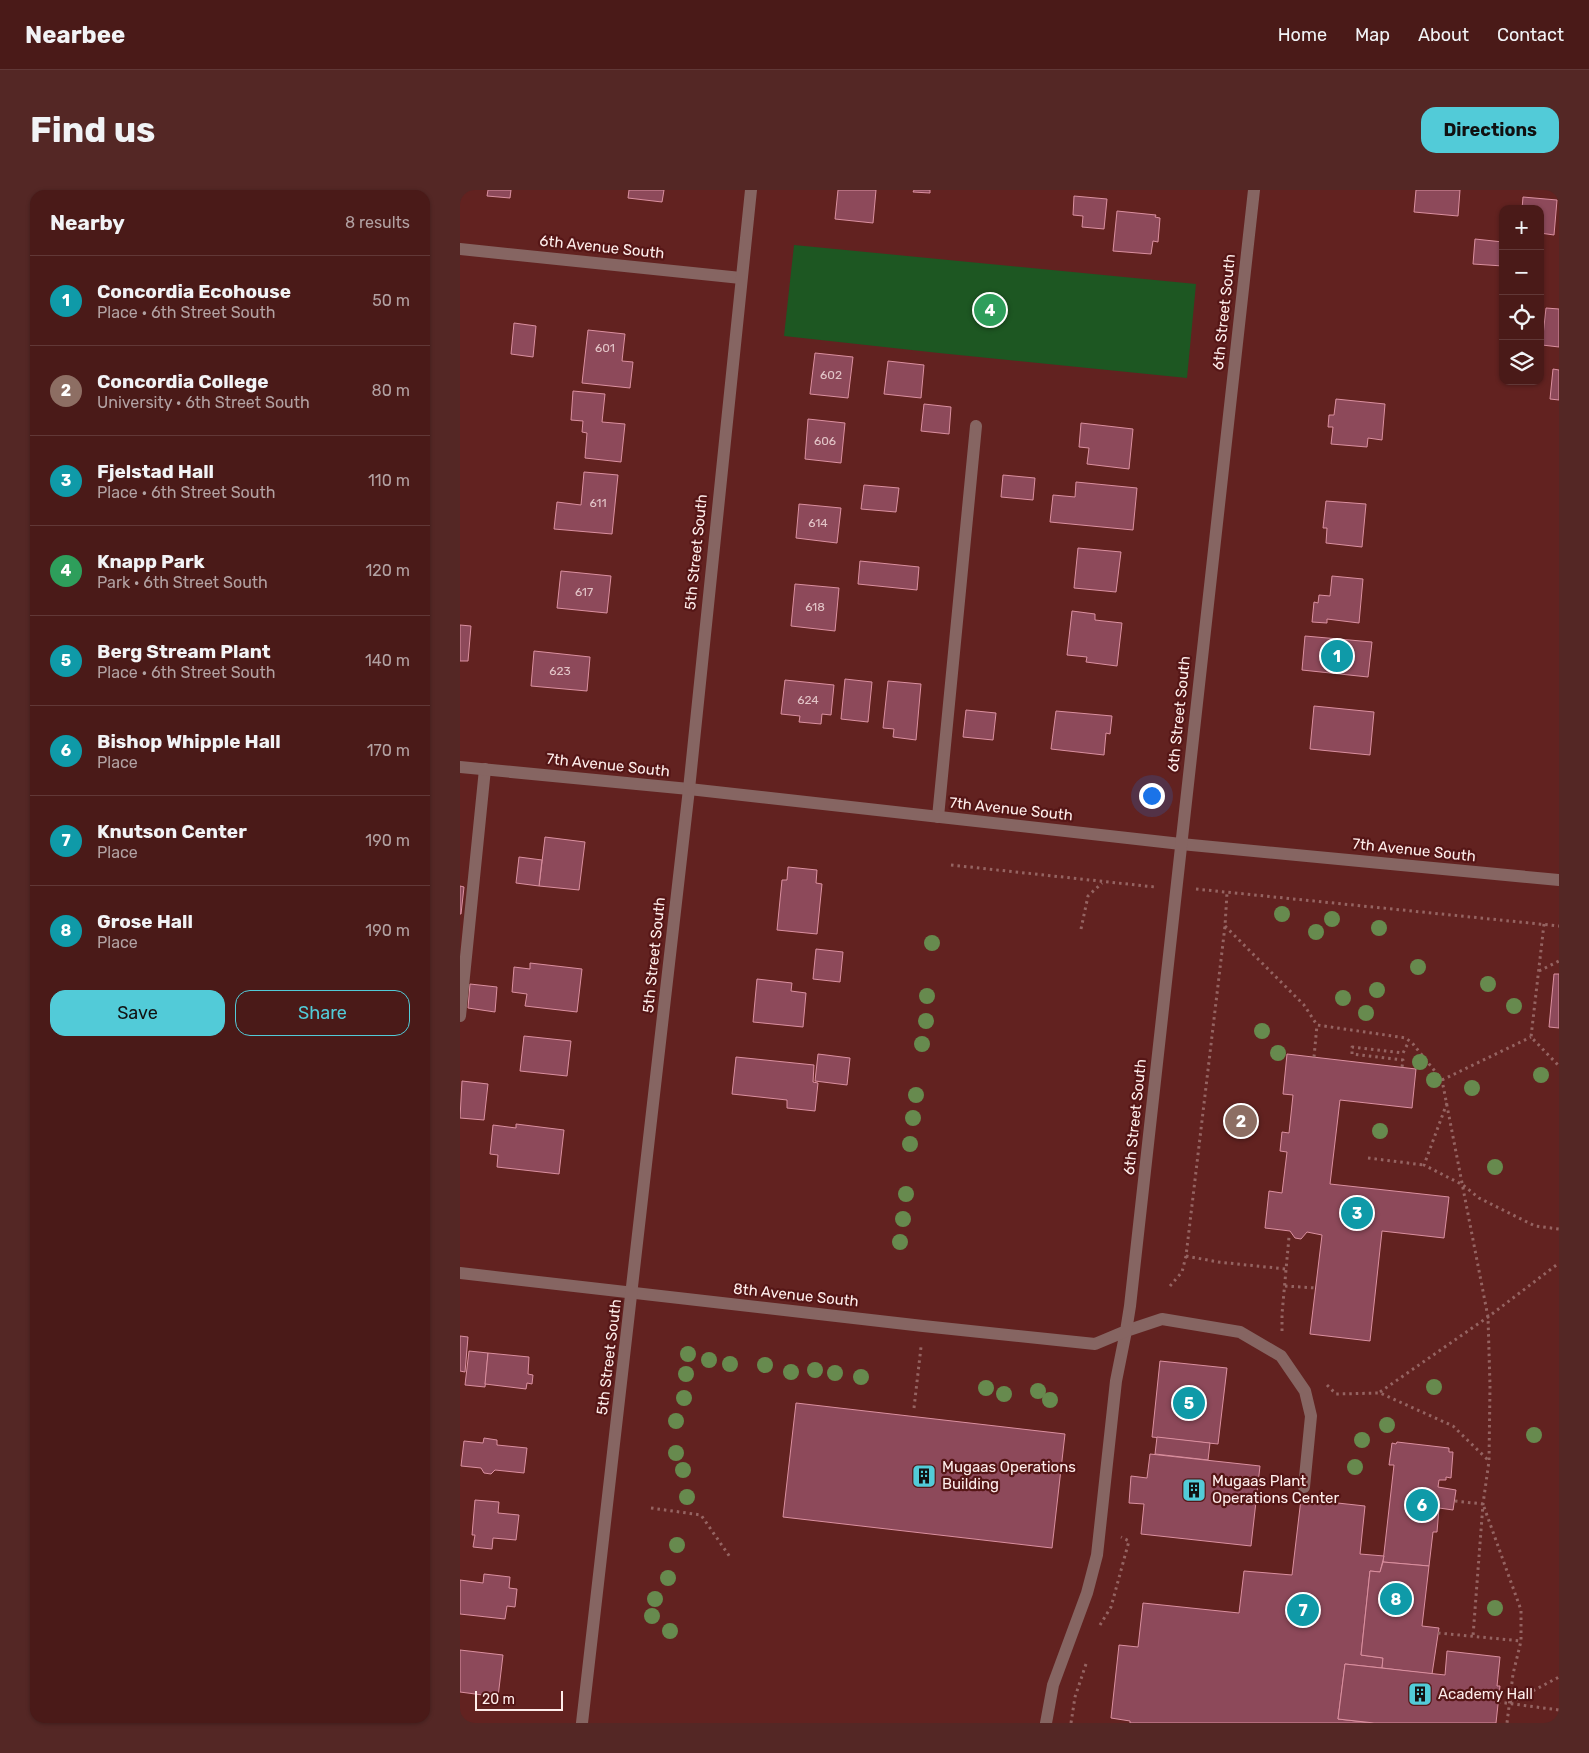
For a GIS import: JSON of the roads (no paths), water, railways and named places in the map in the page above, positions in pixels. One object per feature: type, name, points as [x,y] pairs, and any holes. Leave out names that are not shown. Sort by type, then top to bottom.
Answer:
[{"type":"street","name":"5th Street South","points":[[582,1723],[689,789],[751,190]]},
{"type":"street","name":"6th Street South","points":[[1046,1723],[1053,1685],[1087,1593],[1097,1555],[1116,1381],[1130,1306],[1254,190]]},
{"type":"street","name":"6th Avenue South","points":[[460,249],[741,278]]},
{"type":"street","points":[[938,817],[976,426]]},
{"type":"street","name":"7th Avenue South","points":[[460,767],[689,789],[1181,844],[1559,880]]},
{"type":"street","points":[[460,1016],[485,769]]},
{"type":"street","name":"8th Avenue South","points":[[460,1273],[1095,1344],[1162,1319],[1240,1332],[1281,1356],[1305,1391],[1311,1416],[1304,1487]]},
{"type":"place","name":"Knapp Park","points":[[990,310]]},
{"type":"place","name":"Concordia Ecohouse","points":[[1337,656]]},
{"type":"place","name":"Concordia College","points":[[1241,1121]]},
{"type":"place","name":"Fjelstad Hall","points":[[1357,1213]]},
{"type":"place","name":"Berg Stream Plant","points":[[1189,1403]]},
{"type":"place","name":"Mugaas Operations Building","points":[[924,1476]]},
{"type":"place","name":"Mugaas Plant Operations Center","points":[[1194,1490]]},
{"type":"place","name":"Bishop Whipple Hall","points":[[1422,1505]]},
{"type":"place","name":"Grose Hall","points":[[1396,1599]]},
{"type":"place","name":"Knutson Center","points":[[1303,1610]]},
{"type":"place","name":"Academy Hall","points":[[1420,1694]]}]
